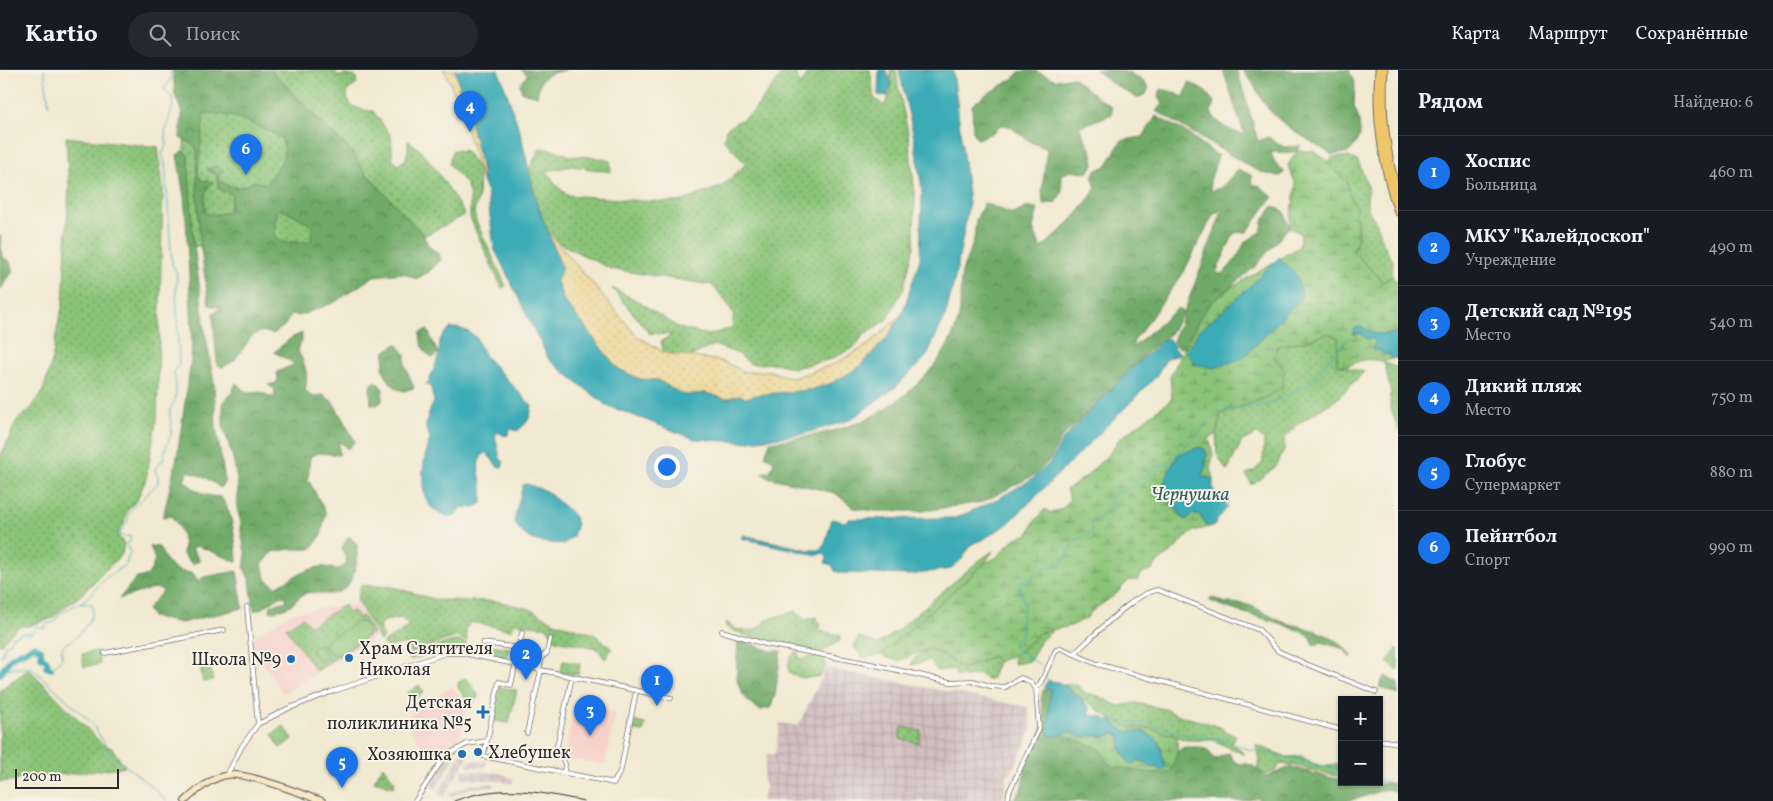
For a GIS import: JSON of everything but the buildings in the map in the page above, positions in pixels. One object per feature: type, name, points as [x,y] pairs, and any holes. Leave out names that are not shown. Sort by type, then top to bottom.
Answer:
[{"type":"highway","points":[[1379,70],[1378,96],[1382,144],[1398,212]]},
{"type":"highway","points":[[1384,70],[1385,127],[1392,175],[1398,195]]},
{"type":"main road","points":[[185,801],[211,782],[227,775],[245,776],[322,801]]},
{"type":"street","points":[[1074,654],[1130,604],[1147,593],[1158,590],[1259,630],[1278,651],[1376,692]]},
{"type":"street","points":[[247,607],[258,724]]},
{"type":"street","points":[[105,653],[224,630]]},
{"type":"street","points":[[722,631],[765,644],[866,662],[950,682],[973,681],[990,686],[1005,687],[1021,678],[1029,681],[1036,688],[1039,729],[1009,792],[1008,801]]},
{"type":"street","points":[[522,633],[511,685],[499,682],[483,756],[614,783],[619,769],[636,691]]},
{"type":"street","points":[[526,733],[542,657],[547,653],[550,639]]},
{"type":"street","points":[[483,643],[519,648]]},
{"type":"street","points":[[1036,688],[1042,682],[1056,650],[1061,648],[1097,664],[1338,729]]},
{"type":"street","points":[[227,775],[242,746],[258,724],[331,692],[446,654],[463,653],[671,698]]},
{"type":"street","points":[[564,772],[565,764],[557,746],[572,677]]},
{"type":"street","points":[[415,801],[445,756],[467,744],[487,740]]},
{"type":"street","points":[[1383,741],[1398,743]]},
{"type":"shaded area","points":[[357,605],[376,636],[283,694],[254,649],[253,637],[291,613],[334,606]]},
{"type":"shaded area","points":[[826,668],[1028,707],[1032,729],[1012,772],[1006,776],[1003,801],[761,801],[766,788],[763,781],[767,754],[775,755],[780,723],[798,726]]},
{"type":"shaded area","points":[[452,686],[467,707],[460,736],[428,758],[405,719]]},
{"type":"shaded area","points":[[577,703],[616,712],[605,764],[564,759],[574,707]]},
{"type":"shaded area","points":[[462,751],[469,755],[444,797],[438,793]]},
{"type":"shaded area","points":[[453,754],[456,756],[436,789],[431,784],[448,757]]},
{"type":"shaded area","points":[[470,760],[487,761],[485,768],[467,766]]},
{"type":"shaded area","points":[[462,770],[500,773],[514,779],[512,784],[500,781],[461,779]]},
{"type":"shaded area","points":[[494,783],[494,787],[472,788],[450,797],[449,793],[470,785]]},
{"type":"green space","points":[[173,70],[271,70],[328,130],[346,145],[366,173],[424,236],[426,242],[439,253],[441,260],[430,271],[416,279],[403,273],[374,276],[335,302],[299,316],[292,314],[284,326],[273,334],[262,331],[252,336],[234,361],[223,367],[217,365],[213,313],[221,308],[209,305],[201,250],[197,196],[197,151],[194,145],[180,138],[182,113],[175,95]],"holes":[[[204,113],[227,115],[281,137],[285,151],[281,163],[266,184],[254,181],[250,184],[230,186],[218,178],[224,171],[216,165],[207,170],[216,174],[219,189],[232,195],[229,211],[215,215],[206,213],[205,204],[207,189],[213,182],[201,180],[198,173]],[[279,209],[295,215],[312,226],[311,240],[309,242],[282,242],[275,237],[275,221]]]},
{"type":"green space","points":[[185,70],[284,132],[318,224],[315,252],[190,246],[184,174]]},
{"type":"green space","points":[[271,70],[337,70],[335,76],[347,75],[356,77],[357,84],[348,90],[348,100],[358,108],[373,111],[391,136],[393,159],[398,165],[406,159],[408,141],[416,146],[439,174],[465,215],[424,236],[366,173],[346,145],[328,130]]},
{"type":"green space","points":[[522,70],[565,70],[553,73],[542,79],[537,96],[522,92],[520,84],[527,75]]},
{"type":"green space","points":[[785,70],[795,70],[800,87],[810,70],[870,70],[874,98],[884,106],[891,93],[890,70],[896,70],[908,132],[915,195],[914,247],[903,290],[886,320],[863,335],[856,346],[832,359],[794,368],[776,363],[751,364],[738,354],[714,345],[687,358],[664,353],[661,341],[672,335],[649,333],[612,288],[636,300],[679,328],[708,335],[732,328],[734,314],[725,300],[712,285],[611,269],[557,242],[546,229],[528,172],[540,148],[554,150],[571,156],[593,157],[610,161],[611,172],[572,166],[547,171],[555,184],[567,195],[680,202],[722,186],[746,164],[724,140],[726,129],[752,113]]},
{"type":"green space","points":[[1033,70],[1056,80],[1073,77],[1111,106],[1112,114],[1079,127],[1091,150],[1094,163],[1088,173],[1072,171],[1061,174],[1062,193],[1055,203],[1043,204],[1042,190],[1047,149],[1031,142],[1009,126],[1000,125],[995,132],[977,139],[973,131],[972,105],[1013,79],[1019,72]]},
{"type":"green space","points":[[1096,70],[1125,72],[1137,77],[1149,87],[1146,94],[1137,98],[1110,82]]},
{"type":"green space","points":[[1223,70],[1237,70],[1258,141],[1268,137],[1284,147],[1301,146],[1297,151],[1286,153],[1271,152],[1276,163],[1285,171],[1281,176],[1266,174],[1254,169],[1156,111],[1163,104],[1158,97],[1161,89],[1184,97],[1189,82],[1206,92],[1214,102],[1211,112],[1220,124],[1244,134]]},
{"type":"green space","points":[[1242,70],[1349,70],[1355,85],[1354,106],[1359,120],[1360,135],[1355,145],[1349,152],[1332,155],[1292,130],[1271,112]]},
{"type":"green space","points":[[1156,116],[1189,134],[1218,156],[1210,181],[1211,191],[1222,187],[1238,169],[1251,175],[1252,184],[1260,186],[1273,197],[1247,232],[1234,233],[1216,273],[1223,274],[1237,258],[1245,242],[1261,232],[1264,218],[1273,206],[1284,211],[1289,227],[1256,266],[1209,305],[1199,320],[1185,349],[1177,347],[1173,341],[1223,209],[1213,215],[1182,275],[1134,341],[1132,348],[1178,308],[1183,312],[1171,333],[1149,350],[1061,438],[1050,460],[1036,474],[983,502],[923,511],[875,511],[854,508],[835,493],[767,477],[762,473],[770,471],[774,462],[765,455],[770,442],[832,431],[869,418],[902,397],[930,370],[942,355],[958,321],[962,272],[973,243],[976,220],[984,203],[1013,214],[1028,207],[1038,209],[1033,228],[1041,248],[1084,205],[1096,188],[1092,176],[1095,171],[1106,166],[1122,140],[1143,137]]},
{"type":"green space","points":[[66,137],[158,147],[163,188],[157,417],[146,479],[137,500],[126,512],[124,523],[117,534],[124,544],[122,554],[81,595],[53,618],[28,626],[20,626],[0,645],[0,458],[17,420],[31,409],[43,391],[52,361],[63,304],[69,187]]},
{"type":"green space","points":[[453,150],[466,151],[479,170],[478,199],[474,212],[476,221],[506,286],[502,288],[470,217],[470,198],[467,185],[449,164]]},
{"type":"green space","points":[[183,151],[188,155],[193,237],[205,331],[214,383],[216,427],[225,481],[221,488],[206,478],[188,471],[184,480],[201,493],[221,497],[225,503],[233,528],[237,562],[198,546],[192,548],[200,561],[192,564],[183,555],[184,544],[178,525],[171,516],[163,517],[177,457],[191,361],[192,329],[186,219],[177,155]]},
{"type":"green space","points":[[1297,151],[1313,151],[1328,161],[1347,182],[1349,194],[1356,207],[1358,238],[1353,251],[1383,282],[1392,277],[1398,282],[1398,332],[1379,334],[1362,327],[1353,334],[1368,336],[1376,342],[1372,349],[1389,354],[1392,359],[1384,361],[1364,360],[1349,365],[1337,365],[1338,338],[1328,333],[1309,340],[1277,346],[1274,357],[1285,370],[1282,388],[1264,398],[1221,414],[1216,434],[1209,438],[1213,456],[1210,467],[1213,479],[1200,476],[1206,467],[1206,459],[1179,454],[1167,477],[1164,486],[1165,493],[1182,517],[1184,519],[1189,518],[1191,514],[1201,516],[1209,527],[1191,533],[1151,571],[1142,573],[1138,580],[1129,580],[1115,595],[1092,611],[1087,618],[1071,626],[1040,632],[1018,653],[998,662],[993,656],[963,669],[937,651],[929,649],[898,661],[881,655],[985,563],[998,556],[1011,541],[1028,535],[1034,522],[1045,509],[1051,513],[1063,508],[1070,499],[1066,490],[1085,477],[1109,454],[1119,439],[1172,399],[1170,377],[1199,320],[1209,305],[1229,289],[1299,247],[1301,234],[1289,227],[1296,185],[1288,165]]},
{"type":"green space","points":[[1334,157],[1348,157],[1358,161],[1369,189],[1367,208],[1377,224],[1382,241],[1393,261],[1392,277],[1383,282],[1353,251],[1358,238],[1356,207],[1349,194],[1347,182],[1328,161]]},
{"type":"green space","points":[[0,235],[2,258],[9,260],[13,271],[0,290]]},
{"type":"green space","points":[[427,329],[438,353],[433,358],[425,351],[421,341],[420,333]]},
{"type":"green space","points":[[302,333],[302,341],[297,350],[306,369],[305,390],[312,396],[323,395],[333,402],[355,441],[348,449],[339,441],[339,455],[318,453],[310,457],[308,479],[326,513],[321,536],[311,549],[290,549],[272,552],[262,565],[266,579],[276,587],[313,568],[337,569],[343,567],[347,563],[342,548],[349,536],[357,544],[356,567],[350,582],[339,592],[331,594],[307,593],[302,595],[293,604],[270,612],[271,605],[287,601],[285,596],[280,597],[263,608],[254,611],[250,581],[244,568],[246,556],[237,509],[237,480],[233,458],[223,426],[223,403],[232,393],[236,383],[248,393],[261,392],[274,398],[275,389],[268,385],[276,383],[278,379],[277,372],[295,364],[274,352],[291,338]]},
{"type":"green space","points":[[1328,333],[1338,338],[1337,365],[1364,372],[1337,399],[1296,425],[1284,439],[1284,450],[1275,467],[1252,485],[1246,474],[1254,471],[1263,462],[1264,440],[1257,434],[1242,441],[1227,471],[1217,454],[1216,434],[1221,414],[1264,398],[1283,367],[1273,356],[1277,346],[1309,340]]},
{"type":"green space","points":[[397,344],[405,354],[405,365],[414,388],[404,391],[397,389],[388,380],[383,369],[385,351]]},
{"type":"green space","points":[[1384,362],[1398,368],[1398,430],[1390,405],[1391,393]]},
{"type":"green space","points":[[376,381],[383,389],[382,401],[377,405],[371,404],[370,386]]},
{"type":"green space","points":[[150,546],[159,547],[171,566],[180,571],[193,573],[198,581],[204,577],[237,571],[243,608],[181,623],[152,617],[147,609],[164,590],[154,588],[119,599],[136,578],[147,576],[152,568],[155,560]]},
{"type":"green space","points":[[993,551],[985,563],[881,655],[863,658],[854,646],[859,637],[877,644],[889,637]]},
{"type":"green space","points":[[361,585],[393,587],[437,600],[496,601],[530,609],[554,622],[594,634],[612,649],[605,659],[597,648],[555,640],[547,627],[514,623],[512,630],[470,622],[466,629],[467,641],[455,637],[410,652],[406,644],[386,647],[383,643],[409,626],[402,618],[384,621],[379,627],[384,637],[380,641],[357,600]]},
{"type":"green space","points":[[1210,598],[1226,603],[1248,605],[1283,622],[1320,632],[1344,647],[1352,655],[1351,658],[1344,649],[1321,642],[1315,646],[1312,643],[1311,637],[1299,631],[1223,606],[1210,601]]},
{"type":"green space","points":[[344,605],[348,613],[353,610],[358,618],[363,616],[373,633],[316,671],[286,628],[303,617],[310,626]]},
{"type":"green space","points":[[796,611],[805,620],[816,617],[821,624],[819,631],[840,635],[840,641],[821,652],[749,636],[726,627],[725,624],[727,622],[735,629],[752,631],[768,619]]},
{"type":"green space","points":[[359,621],[366,625],[368,629],[367,634],[362,640],[338,655],[330,653],[324,646],[327,640]]},
{"type":"green space","points":[[1053,630],[1041,640],[1030,661],[1014,664],[1013,654],[1018,653],[1040,632]]},
{"type":"green space","points":[[738,639],[771,651],[781,651],[775,696],[770,708],[760,710],[750,703],[740,688],[737,679]]},
{"type":"green space","points":[[454,641],[466,643],[464,649],[439,650],[410,660],[409,654]]},
{"type":"green space","points":[[319,644],[327,657],[319,662],[311,649]]},
{"type":"green space","points":[[484,644],[509,648],[506,659],[482,654]]},
{"type":"green space","points":[[1398,648],[1398,671],[1387,662]]},
{"type":"green space","points":[[929,649],[937,651],[955,663],[970,667],[993,656],[998,662],[991,680],[987,680],[979,674],[966,677],[956,676],[955,669],[937,671],[930,660],[911,665],[915,658]]},
{"type":"green space","points":[[97,651],[100,664],[84,667],[82,654]]},
{"type":"green space","points":[[798,652],[800,659],[813,656],[823,658],[826,664],[820,676],[804,678],[789,672],[789,660],[792,655]]},
{"type":"green space","points":[[204,661],[209,662],[213,680],[203,682],[200,665]]},
{"type":"green space","points":[[563,661],[580,664],[578,675],[560,672]]},
{"type":"green space","points":[[29,669],[103,745],[112,748],[125,767],[0,782],[0,690]]},
{"type":"green space","points":[[1385,676],[1398,683],[1398,695],[1380,687]]},
{"type":"green space","points":[[465,678],[478,695],[472,703],[468,702],[458,687],[458,683]]},
{"type":"green space","points":[[1068,683],[1078,686],[1086,693],[1098,696],[1118,706],[1136,703],[1165,709],[1220,727],[1236,737],[1232,742],[1245,755],[1213,740],[1187,740],[1149,728],[1130,727],[1111,719],[1064,685]]},
{"type":"green space","points":[[419,685],[424,692],[412,700],[407,693]]},
{"type":"green space","points":[[500,687],[517,690],[509,723],[492,721]]},
{"type":"green space","points":[[1050,689],[1048,735],[1053,737],[1060,734],[1094,746],[1129,768],[1145,772],[1171,770],[1177,752],[1184,747],[1200,747],[1208,750],[1214,759],[1229,753],[1237,763],[1249,764],[1266,777],[1290,767],[1338,779],[1338,786],[1383,786],[1383,784],[1387,783],[1398,786],[1398,792],[1386,789],[1346,801],[1259,801],[1258,798],[1244,801],[1013,801],[1020,792],[1026,764],[1040,736],[1044,719],[1041,700],[1043,690]]},
{"type":"green space","points":[[1111,719],[1130,727],[1149,728],[1176,736],[1177,749],[1171,771],[1161,774],[1114,767],[1105,760],[1102,751],[1094,746],[1060,734],[1071,732],[1082,738],[1092,736],[1105,737],[1114,733],[1120,735],[1120,747],[1124,755],[1137,761],[1143,761],[1150,767],[1158,768],[1164,763],[1157,740],[1143,731],[1127,731],[1122,729]]},
{"type":"green space","points":[[632,721],[645,724],[643,732],[630,730]]},
{"type":"green space","points":[[284,726],[293,739],[280,748],[272,734]]},
{"type":"green space","points":[[903,727],[921,731],[919,743],[900,739],[900,730]]},
{"type":"green space","points":[[1256,745],[1287,757],[1301,756],[1312,763],[1322,766],[1337,764],[1338,776],[1280,764],[1276,771],[1264,775],[1258,770],[1260,759]]},
{"type":"green space","points":[[383,766],[395,782],[394,787],[374,781]]},
{"type":"sand","points":[[443,70],[455,70],[475,141],[483,184],[461,111],[447,75]]},
{"type":"sand","points":[[546,229],[637,336],[665,353],[721,361],[745,372],[769,371],[793,378],[834,364],[868,345],[902,314],[886,339],[858,368],[832,383],[810,390],[757,395],[746,398],[739,395],[726,399],[706,393],[683,395],[658,380],[639,379],[617,368],[563,299],[557,281]]},
{"type":"water","points":[[455,70],[498,70],[521,135],[536,201],[562,268],[557,281],[563,299],[617,368],[639,379],[658,380],[683,395],[706,393],[726,399],[739,395],[746,398],[757,395],[810,390],[832,383],[858,368],[886,339],[902,314],[920,259],[922,189],[913,133],[899,70],[953,70],[969,203],[956,274],[945,317],[926,357],[897,386],[850,420],[803,434],[743,442],[695,439],[606,405],[549,360],[494,248],[482,168]]},
{"type":"water","points":[[879,70],[886,70],[891,83],[888,96],[878,95]]},
{"type":"water","points":[[1279,257],[1297,276],[1302,297],[1243,358],[1214,368],[1194,364],[1186,351],[1198,332],[1246,290]]},
{"type":"water","points":[[1362,327],[1379,334],[1398,332],[1398,358],[1392,359],[1389,354],[1383,354],[1380,350],[1373,351],[1372,349],[1376,342],[1373,339],[1366,339],[1361,333],[1353,334],[1355,328]]},
{"type":"water","points":[[451,328],[459,328],[476,337],[484,355],[532,406],[528,420],[521,428],[517,431],[512,429],[505,436],[498,432],[495,436],[500,458],[504,462],[502,467],[497,466],[486,452],[480,459],[479,474],[482,487],[482,503],[474,508],[462,507],[456,516],[440,513],[430,505],[426,499],[423,482],[424,464],[430,441],[426,425],[428,414],[434,402],[431,388],[426,384],[437,360],[441,338]]},
{"type":"water","points":[[1168,338],[1174,345],[1175,351],[1179,352],[1180,355],[1167,358],[1155,378],[1009,523],[984,539],[972,544],[962,559],[950,569],[909,575],[841,573],[835,571],[832,565],[825,563],[827,557],[824,553],[816,555],[741,538],[743,535],[809,550],[819,550],[825,544],[832,519],[844,522],[849,519],[956,518],[996,500],[1032,479],[1050,463],[1063,439],[1134,366],[1163,340]]},
{"type":"water","name":"Чернушка","points":[[1199,447],[1205,449],[1208,455],[1206,467],[1201,476],[1213,479],[1213,490],[1228,506],[1214,526],[1209,527],[1201,516],[1191,514],[1185,520],[1164,491],[1166,477],[1179,454]]},
{"type":"water","points":[[527,484],[546,491],[572,513],[577,524],[573,536],[564,544],[541,542],[529,538],[519,529],[514,521],[523,485]]},
{"type":"water","points":[[1048,681],[1059,682],[1084,701],[1090,709],[1089,715],[1101,716],[1107,720],[1111,719],[1115,725],[1129,733],[1134,730],[1135,732],[1148,733],[1157,741],[1161,748],[1166,765],[1164,770],[1160,771],[1158,768],[1150,767],[1143,761],[1137,761],[1133,764],[1128,762],[1120,747],[1120,735],[1114,733],[1105,737],[1092,736],[1082,738],[1071,732],[1053,737],[1048,735],[1050,689],[1045,690],[1044,686]]},
{"type":"waterway","points":[[44,70],[49,105]]},
{"type":"waterway","points":[[0,655],[2,655],[5,645],[10,643],[12,637],[22,633],[32,633],[37,626],[44,629],[46,624],[55,622],[59,614],[86,599],[106,578],[126,564],[130,552],[127,543],[131,538],[119,534],[128,520],[128,513],[158,483],[155,470],[157,465],[163,460],[171,434],[170,410],[175,400],[176,392],[174,371],[179,365],[177,274],[172,264],[165,163],[162,154],[167,144],[165,131],[174,99],[165,91],[165,87],[171,78],[171,70]]},
{"type":"waterway","name":"Чернушка","points":[[1040,665],[1014,648],[1014,640],[1021,636],[1022,611],[1025,607],[1019,584],[1022,581],[1026,583],[1032,579],[1034,574],[1062,563],[1076,540],[1091,534],[1091,522],[1099,519],[1102,513],[1107,513],[1111,510],[1110,499],[1115,493],[1129,489],[1140,478],[1148,476],[1155,466],[1166,464],[1186,446],[1218,411],[1266,405],[1305,386],[1352,335]]},
{"type":"waterway","points":[[51,669],[62,658],[63,646],[73,640],[84,629],[90,619],[93,609],[92,604],[80,604]]},
{"type":"waterway","points":[[0,674],[11,658],[33,646],[41,650],[41,657],[48,664],[46,667],[51,669]]},
{"type":"waterway","points":[[4,668],[32,668],[91,722],[111,754],[155,789],[166,801]]},
{"type":"waterway","name":"Чернушка","points":[[1046,677],[1048,681]]},
{"type":"waterway","name":"Чернушка","points":[[1112,722],[1122,721],[1142,724],[1150,722],[1153,725],[1195,737],[1216,738],[1250,750],[1298,759],[1317,766],[1338,769]]},
{"type":"waterway","name":"Чернушка","points":[[1383,782],[1398,784]]},
{"type":"railway","points":[[454,801],[471,795],[503,791],[535,792],[584,801]]},
{"type":"place","name":"Дикий пляж","points":[[470,132]]},
{"type":"place","name":"Пейнтбол","points":[[246,175]]},
{"type":"place","name":"Храм Святителя Николая","points":[[349,658]]},
{"type":"place","name":"Школа №9","points":[[291,659]]},
{"type":"place","name":"МКУ \"Калейдоскоп\"","points":[[526,680]]},
{"type":"place","name":"Хоспис","points":[[657,706]]},
{"type":"place","name":"Детская поликлиника №5","points":[[483,712]]},
{"type":"place","name":"Детский сад №195","points":[[590,736]]},
{"type":"place","name":"Хлебушек","points":[[478,752]]},
{"type":"place","name":"Хозяюшка","points":[[462,754]]},
{"type":"place","name":"Глобус","points":[[342,788]]}]
